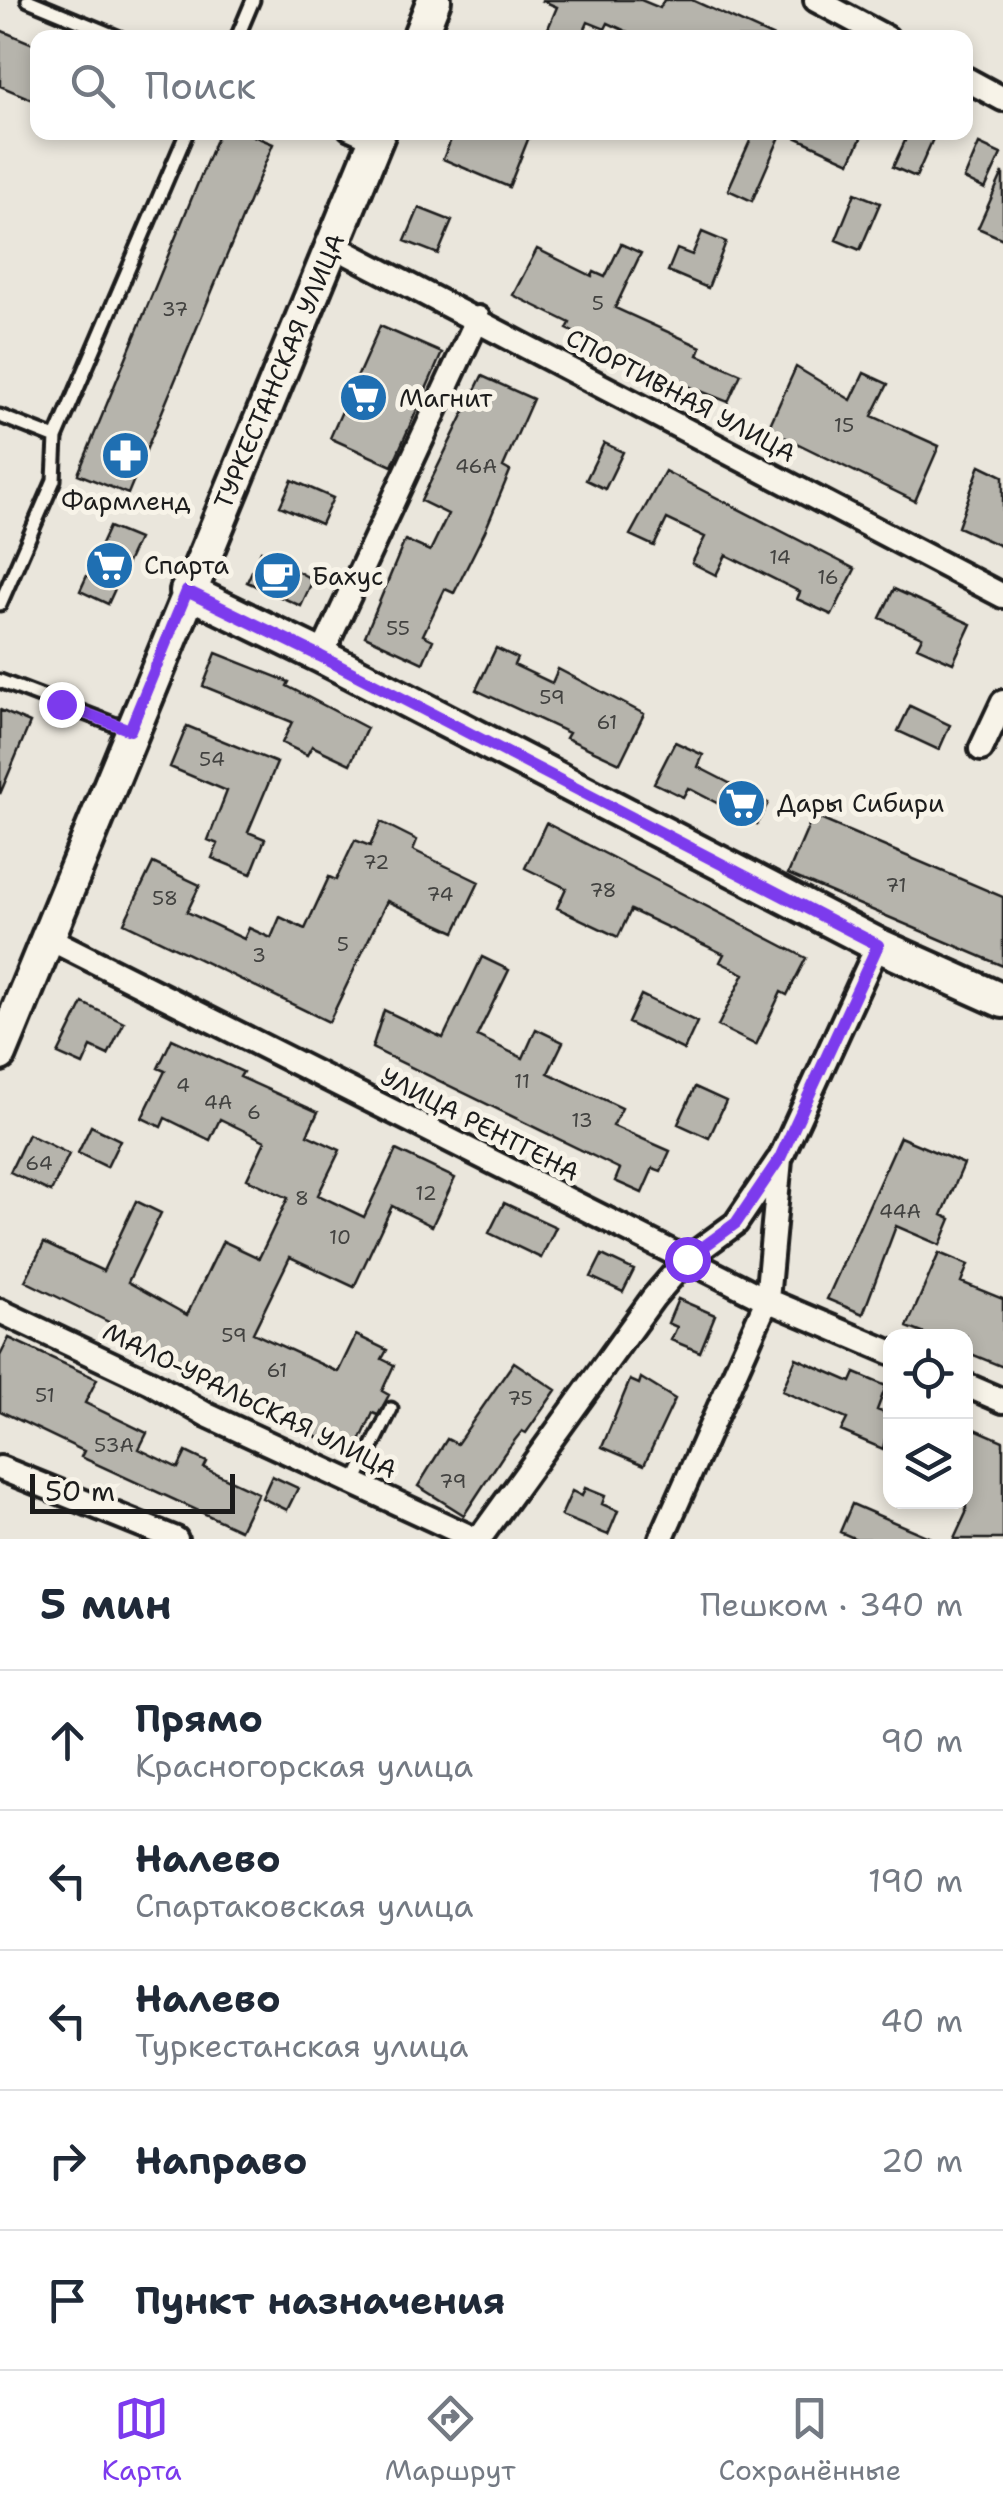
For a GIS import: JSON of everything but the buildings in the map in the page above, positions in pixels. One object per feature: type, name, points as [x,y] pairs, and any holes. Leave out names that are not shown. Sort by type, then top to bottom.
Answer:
[{"type":"main road","points":[[422,30],[434,0]]},
{"type":"main road","name":"ТУРКЕСТАНСКАЯ УЛИЦА","points":[[0,1054],[332,246],[365,140]]},
{"type":"main road","points":[[187,591],[878,945],[1003,1001]]},
{"type":"street","points":[[816,0],[871,30]]},
{"type":"street","points":[[973,83],[1003,99]]},
{"type":"street","name":"СПОРТИВНАЯ УЛИЦА","points":[[332,246],[478,318],[1003,596]]},
{"type":"street","points":[[320,656],[478,318]]},
{"type":"street","points":[[980,749],[1003,702]]},
{"type":"street","name":"УЛИЦА РЕНТГЕНА","points":[[48,938],[767,1300],[883,1349]]},
{"type":"street","points":[[477,1539],[653,1298],[687,1259],[736,1223],[780,1158],[878,945]]},
{"type":"street","points":[[661,1539],[767,1300],[780,1158]]},
{"type":"street","name":"МАЛО-УРАЛЬСКАЯ УЛИЦА","points":[[0,1311],[354,1484],[477,1539]]},
{"type":"street","points":[[973,1387],[1003,1400]]},
{"type":"street","points":[[0,1468],[176,1539]]},
{"type":"lane","points":[[28,0],[101,30]]},
{"type":"lane","points":[[240,30],[253,0]]},
{"type":"lane","points":[[0,604],[54,480],[56,438],[184,140]]},
{"type":"lane","points":[[0,416],[56,438]]},
{"type":"lane","points":[[0,681],[130,730]]},
{"type":"lane","points":[[354,1484],[391,1409]]},
{"type":"place","name":"Магнит","points":[[364,398]]},
{"type":"place","name":"Фармленд","points":[[126,455]]},
{"type":"place","name":"Спарта","points":[[109,565]]},
{"type":"place","name":"Бахус","points":[[277,576]]},
{"type":"place","name":"Дары Сибири","points":[[742,803]]},
{"type":"route","points":[[61,704],[130,730],[187,591],[219,604],[878,945],[780,1158],[736,1223],[687,1259]]}]
